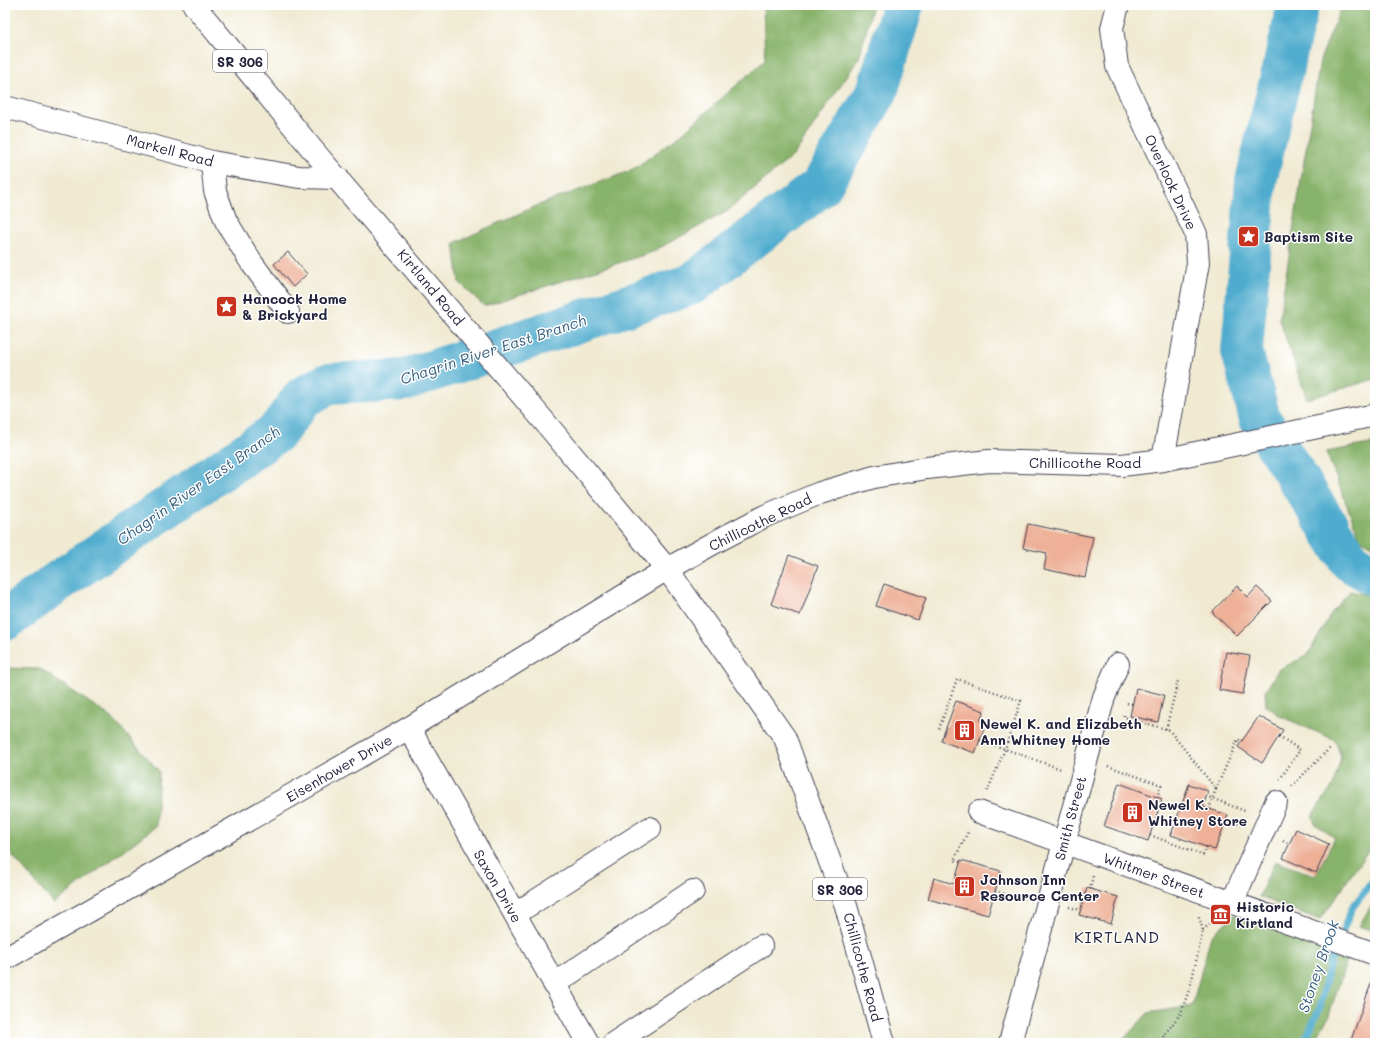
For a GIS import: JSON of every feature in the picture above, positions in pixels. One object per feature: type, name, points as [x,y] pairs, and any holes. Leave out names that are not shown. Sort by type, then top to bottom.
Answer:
[{"type":"street","name":"Kirtland Road","points":[[194,5],[312,149],[544,421],[667,569]]},
{"type":"street","name":"Overlook Drive","points":[[1118,5],[1112,28],[1117,66],[1196,234],[1198,263],[1163,460]]},
{"type":"street","name":"Markell Road","points":[[5,107],[212,162],[298,177],[338,178]]},
{"type":"street","points":[[212,162],[215,191],[226,221],[251,262],[288,312]]},
{"type":"street","name":"Chillicothe Road","points":[[884,1043],[846,906],[785,738],[667,569],[765,516],[820,493],[874,477],[927,468],[989,461],[1122,464],[1163,460],[1372,416]]},
{"type":"street","name":"Eisenhower Drive","points":[[5,959],[409,728],[667,569]]},
{"type":"street","name":"Smith Street","points":[[1010,1043],[1084,767],[1104,697],[1118,664]]},
{"type":"street","name":"Saxon Drive","points":[[409,728],[588,1043]]},
{"type":"street","points":[[1232,903],[1276,802]]},
{"type":"street","name":"Whitmer Street","points":[[979,812],[1375,954]]},
{"type":"street","points":[[515,914],[650,828]]},
{"type":"street","points":[[554,984],[692,892]]},
{"type":"street","points":[[614,1043],[762,946]]},
{"type":"path","points":[[939,729],[957,679],[1020,701],[1005,748],[979,812],[954,860],[960,862]]},
{"type":"path","points":[[1166,729],[1178,681]]},
{"type":"path","points":[[1104,697],[1132,704]]},
{"type":"path","points":[[1128,703],[1124,718],[1169,730],[1216,789]]},
{"type":"path","points":[[1279,736],[1300,750],[1274,787],[1271,794],[1276,802],[1330,748]]},
{"type":"path","points":[[1209,809],[1238,739],[1242,742]]},
{"type":"path","points":[[980,740],[1005,748],[1161,785],[1157,797]]},
{"type":"path","points":[[1206,796],[1245,811],[1240,825]]},
{"type":"path","points":[[1150,835],[1203,855],[1206,847]]},
{"type":"path","points":[[996,891],[1046,906]]},
{"type":"path","points":[[1158,1043],[1180,1013],[1191,984],[1203,930]]},
{"type":"green space","points":[[763,5],[873,5],[859,58],[794,155],[726,212],[650,253],[484,306],[459,282],[454,243],[536,206],[632,170],[678,137],[765,60]]},
{"type":"green space","points":[[1342,5],[1375,5],[1375,379],[1307,399],[1279,319],[1320,60]]},
{"type":"green space","points":[[1375,443],[1375,547],[1360,539],[1326,452]]},
{"type":"green space","points":[[1350,591],[1375,596],[1375,841],[1320,920],[1259,897],[1275,861],[1315,876],[1335,838],[1315,824],[1312,815],[1333,786],[1341,757],[1335,740],[1280,716],[1266,705],[1265,692],[1278,670],[1308,655],[1330,615]]},
{"type":"green space","points":[[5,668],[40,669],[111,717],[159,771],[156,826],[54,904],[5,847]]},
{"type":"green space","points":[[1375,899],[1375,932],[1359,926]]},
{"type":"green space","points":[[1234,915],[1348,957],[1328,1018],[1313,1043],[1120,1043],[1148,1013],[1192,1006],[1211,936]]},
{"type":"building","points":[[288,252],[307,274],[293,287],[274,264]]},
{"type":"building","points":[[1028,524],[1093,537],[1085,578],[1044,569],[1047,553],[1023,548]]},
{"type":"building","points":[[789,555],[818,566],[800,615],[771,604]]},
{"type":"building","points":[[884,584],[926,598],[918,620],[876,606]]},
{"type":"building","points":[[1237,586],[1248,597],[1257,587],[1272,601],[1237,636],[1212,612]]},
{"type":"building","points":[[1226,652],[1250,656],[1243,694],[1219,690]]},
{"type":"building","points":[[1136,688],[1164,695],[1158,722],[1130,716]]},
{"type":"building","name":"Newel K. and Elizabeth Ann Whitney Home","points":[[956,701],[984,711],[980,721],[986,723],[975,753],[941,741]]},
{"type":"building","points":[[1259,716],[1283,730],[1262,763],[1238,747]]},
{"type":"building","name":"Newel K. Whitney Store","points":[[1119,783],[1162,799],[1148,841],[1104,826]]},
{"type":"building","points":[[1189,784],[1208,791],[1203,807],[1228,815],[1215,850],[1171,835]]},
{"type":"building","points":[[1296,829],[1329,844],[1316,873],[1283,858]]},
{"type":"building","name":"Johnson Inn Resource Center","points":[[961,860],[1001,871],[988,915],[928,899],[934,878],[954,884]]},
{"type":"building","points":[[1087,888],[1118,897],[1111,924],[1079,915]]},
{"type":"building","points":[[1373,978],[1375,979],[1375,1043],[1350,1043]]},
{"type":"waterway","name":"Chagrin River East Branch","points":[[5,620],[56,583],[277,432],[303,397],[328,384],[405,380],[692,284],[821,186],[877,92],[903,5]]},
{"type":"waterway","name":"Chagrin River East Branch","points":[[1298,5],[1256,181],[1242,351],[1260,419],[1350,561],[1375,576]]},
{"type":"waterway","name":"Stoney Brook","points":[[1300,1043],[1308,1034],[1320,1007],[1330,962],[1352,908],[1375,878]]},
{"type":"place","name":"Baptism Site","points":[[1248,236]]},
{"type":"place","name":"Hancock Home & Brickyard","points":[[226,306]]},
{"type":"place","name":"Newel K. and Elizabeth Ann Whitney Home","points":[[964,731]]},
{"type":"place","name":"Newel K. Whitney Store","points":[[1133,812]]},
{"type":"place","name":"Johnson Inn Resource Center","points":[[964,887]]},
{"type":"place","name":"Historic Kirtland","points":[[1221,914]]},
{"type":"district","name":"KIRTLAND","points":[[1117,936]]}]
